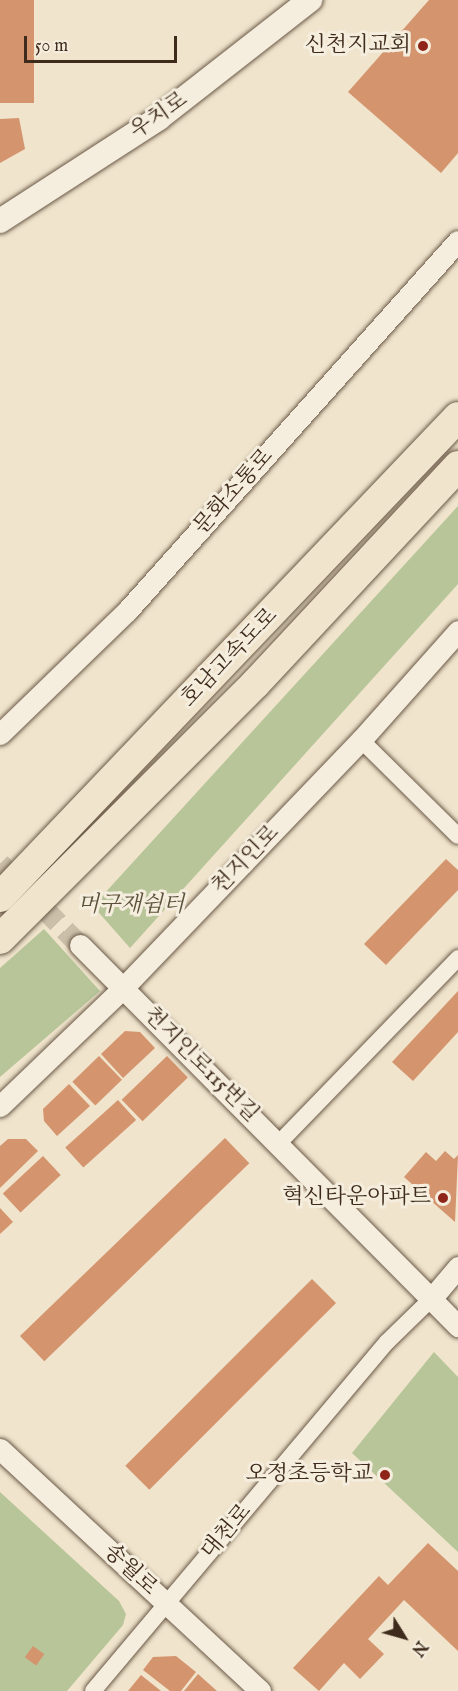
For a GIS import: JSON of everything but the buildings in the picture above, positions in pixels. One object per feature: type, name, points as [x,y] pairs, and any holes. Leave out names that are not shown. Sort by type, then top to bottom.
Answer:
[{"type":"highway","name":"호남고속도로","points":[[0,897],[458,417]]},
{"type":"highway","name":"호남고속도로","points":[[0,939],[255,684],[458,466]]},
{"type":"main road","name":"우치로","points":[[0,221],[159,118],[310,0]]},
{"type":"street","name":"문화소통로","points":[[0,734],[127,611],[458,241]]},
{"type":"street","name":"천지인로","points":[[0,1106],[124,987],[361,740],[458,631]]},
{"type":"street","points":[[361,740],[458,836]]},
{"type":"street","name":"천지인로115번길","points":[[80,945],[458,1326]]},
{"type":"street","points":[[278,1144],[458,958]]},
{"type":"street","name":"대천로","points":[[93,1691],[387,1342],[431,1299],[458,1267]]},
{"type":"street","name":"송월로","points":[[0,1449],[260,1691]]},
{"type":"green space","name":"머구재쉼터","points":[[458,506],[458,584],[130,948],[93,906]]},
{"type":"green space","points":[[44,929],[100,991],[0,1077],[0,968]]},
{"type":"green space","points":[[434,1352],[458,1377],[458,1552],[352,1453]]},
{"type":"green space","points":[[0,1492],[119,1601],[126,1614],[123,1625],[67,1691],[0,1691]]},
{"type":"tunnel","points":[[0,863],[80,945]]},
{"type":"place","name":"신천지교회","points":[[423,46]]},
{"type":"place","name":"혁신타운아파트","points":[[443,1198]]},
{"type":"place","name":"오정초등학교","points":[[385,1475]]}]
